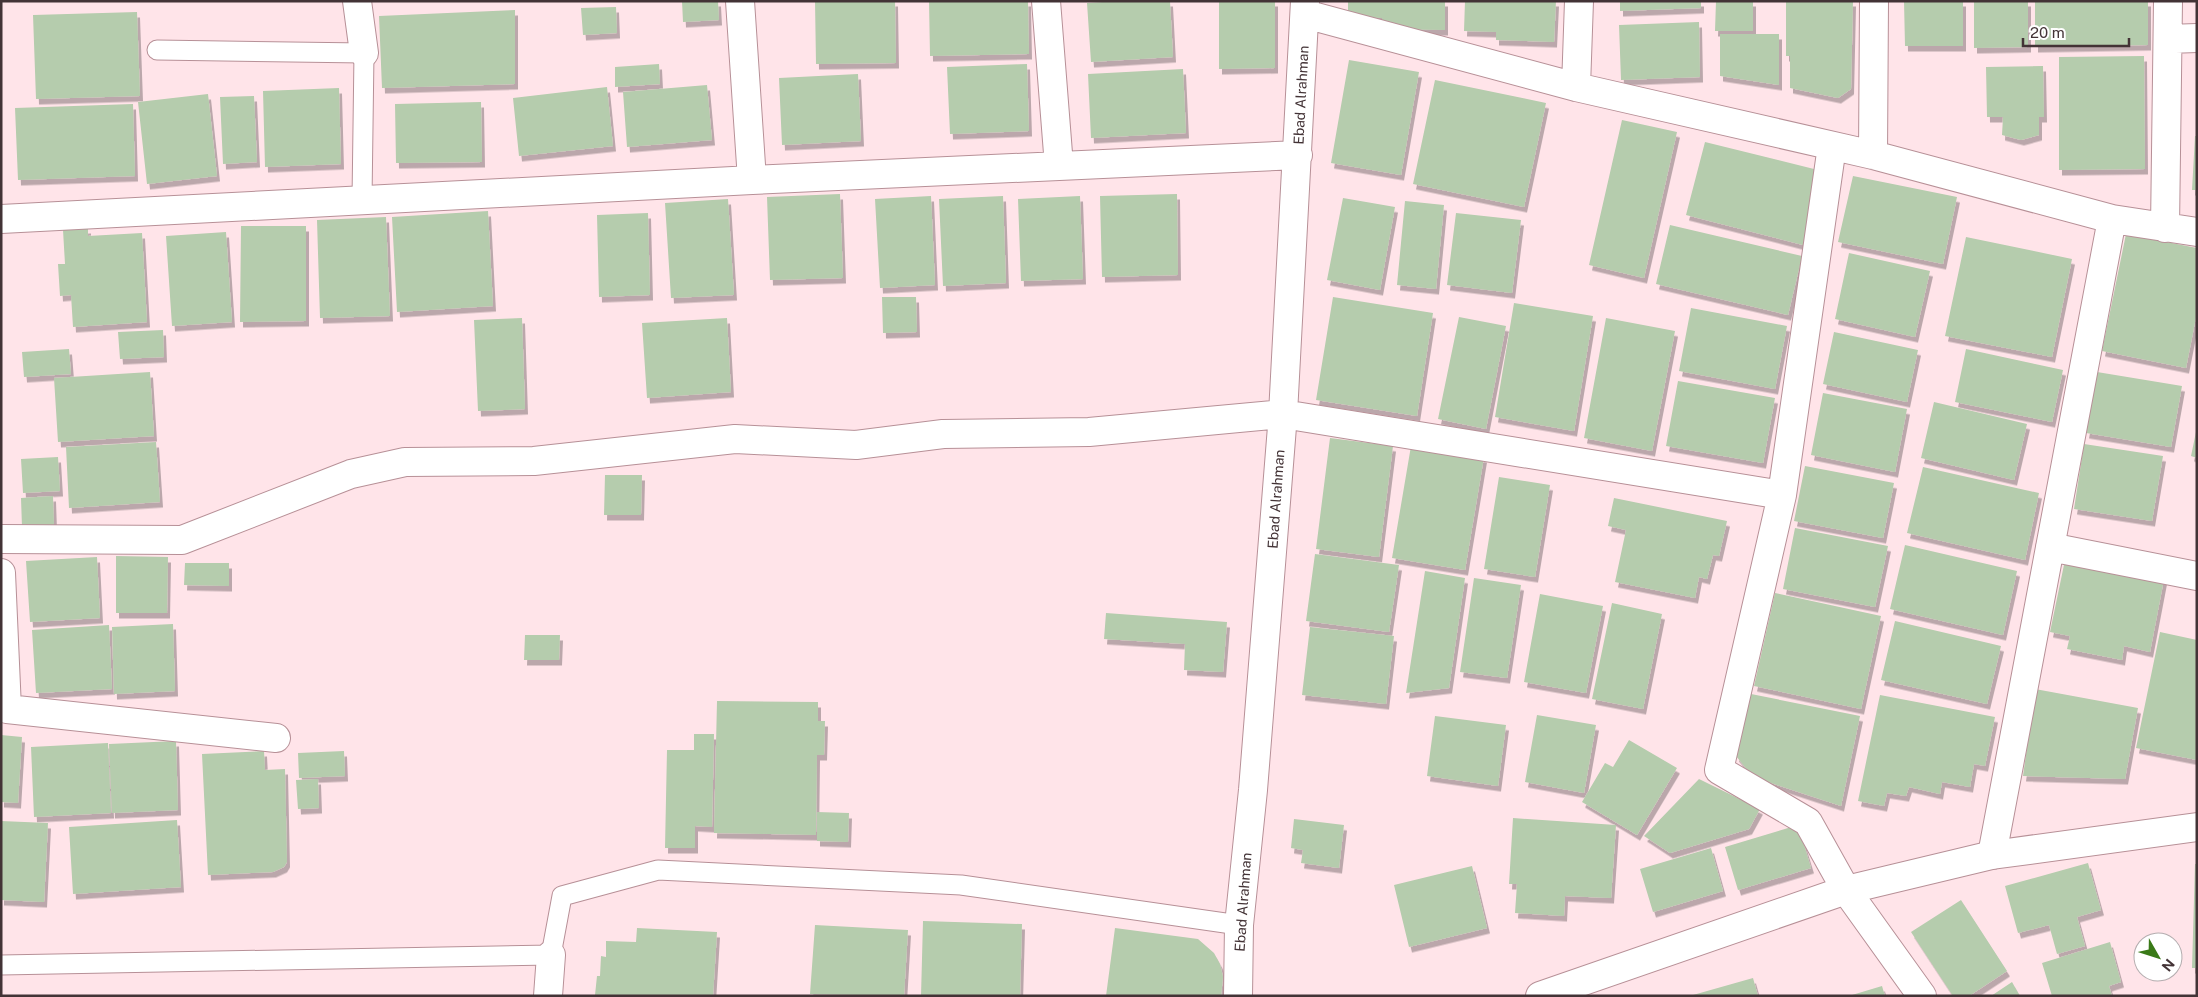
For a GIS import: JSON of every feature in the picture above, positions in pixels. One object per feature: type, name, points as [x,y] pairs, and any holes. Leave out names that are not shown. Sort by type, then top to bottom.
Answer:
[{"type":"street","points":[[357,1],[364,53]]},
{"type":"street","points":[[740,1],[752,180]]},
{"type":"street","points":[[1046,1],[1059,166]]},
{"type":"street","points":[[1576,87],[1579,1]]},
{"type":"street","points":[[1873,155],[1874,1]]},
{"type":"street","points":[[2165,228],[2168,1]]},
{"type":"street","points":[[1305,7],[1576,87],[1873,155],[2112,218],[2197,232]]},
{"type":"street","name":"Ebad Alrahman","points":[[1238,996],[1239,925],[1253,790],[1283,414],[1305,7]]},
{"type":"street","points":[[2168,39],[2197,38]]},
{"type":"street","points":[[1832,146],[1782,495],[1719,770],[1808,822],[1846,890],[1922,996]]},
{"type":"street","points":[[1,219],[752,180],[1298,155]]},
{"type":"street","points":[[1992,855],[2112,218]]},
{"type":"street","points":[[1,539],[182,540],[351,474],[405,462],[534,461],[734,439],[856,445],[943,434],[1089,432],[1283,414],[1782,495]]},
{"type":"street","points":[[2050,547],[2197,576]]},
{"type":"street","points":[[1,573],[4,709],[276,738]]},
{"type":"street","points":[[1540,996],[1846,890],[1992,855],[2197,828]]},
{"type":"street","points":[[548,996],[551,955]]},
{"type":"lane","points":[[157,50],[364,53],[362,200]]},
{"type":"lane","points":[[1,965],[551,955],[562,896],[658,870],[961,885],[1239,925]]},
{"type":"building","points":[[682,1],[718,1],[719,20],[683,22]]},
{"type":"building","points":[[815,1],[895,1],[896,63],[816,64]]},
{"type":"building","points":[[929,1],[1028,1],[1029,54],[930,56]]},
{"type":"building","points":[[1170,1],[1173,57],[1091,62],[1087,3]]},
{"type":"building","points":[[1219,1],[1275,1],[1275,68],[1219,69]]},
{"type":"building","points":[[1348,1],[1445,1],[1445,30],[1382,29],[1382,18],[1348,17]]},
{"type":"building","points":[[1465,1],[1556,1],[1554,42],[1496,40],[1496,32],[1464,31]]},
{"type":"building","points":[[1620,1],[1701,1],[1701,8],[1620,11]]},
{"type":"building","points":[[1716,1],[1753,1],[1753,31],[1715,31]]},
{"type":"building","points":[[1786,1],[1853,1],[1851,89],[1838,98],[1790,88],[1790,56],[1786,56]]},
{"type":"building","points":[[1904,1],[1963,1],[1963,46],[1905,46]]},
{"type":"building","points":[[1974,1],[2028,1],[2028,47],[1974,48]]},
{"type":"building","points":[[2035,1],[2148,1],[2148,45],[2035,47]]},
{"type":"building","points":[[616,7],[617,33],[583,35],[581,8]]},
{"type":"building","points":[[515,10],[515,84],[382,88],[379,16]]},
{"type":"building","points":[[137,12],[140,96],[36,99],[33,15]]},
{"type":"building","points":[[1699,22],[1700,77],[1621,80],[1619,25]]},
{"type":"building","points":[[1720,34],[1779,34],[1779,85],[1720,76]]},
{"type":"building","points":[[2144,56],[2145,169],[2059,170],[2059,57]]},
{"type":"building","points":[[1349,60],[1419,72],[1401,175],[1331,163]]},
{"type":"building","points":[[659,64],[660,84],[615,87],[615,67]]},
{"type":"building","points":[[1027,64],[1029,131],[950,134],[947,67]]},
{"type":"building","points":[[2043,66],[2044,117],[2039,117],[2039,135],[2021,140],[2002,135],[2003,117],[1987,117],[1986,67]]},
{"type":"building","points":[[1183,69],[1186,133],[1091,138],[1088,74]]},
{"type":"building","points":[[858,74],[861,141],[782,145],[779,78]]},
{"type":"building","points":[[1435,80],[1546,103],[1524,207],[1413,184]]},
{"type":"building","points":[[707,85],[712,140],[627,147],[623,92]]},
{"type":"building","points":[[607,87],[613,146],[519,156],[513,98]]},
{"type":"building","points":[[339,88],[341,164],[265,167],[263,91]]},
{"type":"building","points":[[208,94],[217,176],[147,184],[138,102]]},
{"type":"building","points":[[254,96],[257,162],[223,164],[220,97]]},
{"type":"building","points":[[481,102],[482,162],[396,163],[395,104]]},
{"type":"building","points":[[133,104],[135,176],[18,180],[15,108]]},
{"type":"building","points":[[1622,120],[1677,132],[1644,278],[1589,265]]},
{"type":"building","points":[[2195,136],[2197,136],[2197,190],[2192,190]]},
{"type":"building","points":[[1705,142],[1822,171],[1803,245],[1686,215]]},
{"type":"building","points":[[1853,176],[1957,197],[1943,264],[1838,242]]},
{"type":"building","points":[[840,194],[843,278],[770,280],[767,197]]},
{"type":"building","points":[[1177,194],[1178,275],[1102,277],[1100,196]]},
{"type":"building","points":[[931,196],[935,285],[880,288],[875,199]]},
{"type":"building","points":[[1003,196],[1006,283],[943,286],[939,199]]},
{"type":"building","points":[[1080,196],[1083,279],[1021,281],[1018,199]]},
{"type":"building","points":[[1343,198],[1395,207],[1380,290],[1327,280]]},
{"type":"building","points":[[728,199],[734,295],[671,298],[665,203]]},
{"type":"building","points":[[1405,201],[1444,205],[1436,289],[1397,285]]},
{"type":"building","points":[[488,211],[493,306],[397,312],[392,217]]},
{"type":"building","points":[[648,213],[650,295],[599,297],[597,215]]},
{"type":"building","points":[[1456,213],[1521,220],[1512,293],[1447,285]]},
{"type":"building","points":[[386,217],[390,316],[320,318],[317,220]]},
{"type":"building","points":[[1670,225],[1802,256],[1788,315],[1656,284]]},
{"type":"building","points":[[241,226],[306,226],[306,321],[240,322]]},
{"type":"building","points":[[88,228],[88,236],[142,233],[147,322],[73,327],[71,295],[60,296],[58,264],[65,264],[63,230]]},
{"type":"building","points":[[226,232],[232,322],[172,326],[166,236]]},
{"type":"building","points":[[2126,234],[2197,248],[2197,312],[2186,368],[2102,351]]},
{"type":"building","points":[[1966,237],[2072,259],[2052,357],[1945,336]]},
{"type":"building","points":[[1849,253],[1930,271],[1915,337],[1835,319]]},
{"type":"building","points":[[882,297],[916,297],[917,332],[883,333]]},
{"type":"building","points":[[1333,297],[1433,313],[1417,416],[1316,400]]},
{"type":"building","points":[[1514,303],[1593,316],[1574,431],[1495,417]]},
{"type":"building","points":[[1691,308],[1787,326],[1775,389],[1679,371]]},
{"type":"building","points":[[1459,317],[1506,326],[1486,429],[1438,419]]},
{"type":"building","points":[[522,318],[525,409],[478,411],[474,320]]},
{"type":"building","points":[[727,318],[731,392],[647,398],[642,323]]},
{"type":"building","points":[[1606,318],[1675,331],[1652,451],[1584,438]]},
{"type":"building","points":[[163,330],[164,357],[120,359],[118,332]]},
{"type":"building","points":[[1834,332],[1918,350],[1907,402],[1823,384]]},
{"type":"building","points":[[69,349],[71,374],[24,377],[22,352]]},
{"type":"building","points":[[1966,349],[2063,370],[2052,422],[1955,402]]},
{"type":"building","points":[[150,372],[154,436],[58,442],[54,378]]},
{"type":"building","points":[[2097,372],[2182,386],[2171,447],[2086,433]]},
{"type":"building","points":[[1678,381],[1775,398],[1763,463],[1666,446]]},
{"type":"building","points":[[1823,393],[1907,409],[1895,472],[1811,455]]},
{"type":"building","points":[[1934,402],[2027,424],[2014,480],[1921,458]]},
{"type":"building","points":[[2197,432],[2197,458],[2191,456]]},
{"type":"building","points":[[1330,438],[1393,446],[1379,557],[1316,549]]},
{"type":"building","points":[[156,442],[160,502],[69,508],[66,447]]},
{"type":"building","points":[[2084,444],[2163,456],[2152,521],[2074,509]]},
{"type":"building","points":[[1411,446],[1484,457],[1465,570],[1392,558]]},
{"type":"building","points":[[58,457],[60,491],[23,493],[21,459]]},
{"type":"building","points":[[1805,466],[1894,483],[1883,538],[1794,521]]},
{"type":"building","points":[[1923,467],[2039,493],[2025,560],[1907,533]]},
{"type":"building","points":[[605,475],[642,475],[641,515],[604,515]]},
{"type":"building","points":[[1499,477],[1550,485],[1535,577],[1484,569]]},
{"type":"building","points":[[53,496],[54,525],[22,527],[21,498]]},
{"type":"building","points":[[1614,498],[1727,521],[1719,556],[1713,555],[1707,579],[1699,577],[1695,598],[1615,582],[1626,530],[1608,526]]},
{"type":"building","points":[[1795,528],[1888,546],[1875,607],[1783,589]]},
{"type":"building","points":[[1905,545],[2017,571],[2003,635],[1890,609]]},
{"type":"building","points":[[1315,554],[1399,565],[1389,632],[1306,621]]},
{"type":"building","points":[[116,556],[168,557],[167,613],[116,613]]},
{"type":"building","points":[[97,557],[100,618],[30,622],[26,561]]},
{"type":"building","points":[[2065,560],[2164,579],[2150,652],[2124,646],[2122,660],[2067,649],[2070,636],[2050,632]]},
{"type":"building","points":[[185,563],[229,563],[229,586],[184,585]]},
{"type":"building","points":[[1425,571],[1465,578],[1449,688],[1406,693]]},
{"type":"building","points":[[1474,578],[1521,585],[1507,678],[1460,672]]},
{"type":"building","points":[[1775,593],[1881,616],[1861,709],[1754,686]]},
{"type":"building","points":[[1540,594],[1603,606],[1586,693],[1524,682]]},
{"type":"building","points":[[1612,603],[1662,614],[1643,709],[1592,699]]},
{"type":"building","points":[[1106,613],[1227,622],[1223,672],[1184,670],[1185,644],[1104,639]]},
{"type":"building","points":[[1895,621],[2001,646],[1987,704],[1881,680]]},
{"type":"building","points":[[173,624],[175,691],[114,694],[112,627]]},
{"type":"building","points":[[109,625],[112,689],[36,693],[32,630]]},
{"type":"building","points":[[1310,627],[1394,636],[1386,704],[1302,695]]},
{"type":"building","points":[[2160,632],[2197,640],[2197,760],[2136,748]]},
{"type":"building","points":[[525,635],[560,635],[559,660],[524,660]]},
{"type":"building","points":[[2035,689],[2138,708],[2125,779],[2023,776]]},
{"type":"building","points":[[1751,694],[1860,716],[1841,806],[1753,777],[1736,756]]},
{"type":"building","points":[[1880,695],[1995,717],[1985,766],[1974,764],[1970,787],[1942,782],[1940,794],[1909,787],[1906,796],[1887,793],[1884,806],[1858,801]]},
{"type":"building","points":[[717,701],[818,702],[818,721],[825,721],[824,755],[817,755],[816,835],[714,833]]},
{"type":"building","points":[[1537,715],[1596,725],[1584,793],[1525,782]]},
{"type":"building","points":[[1435,716],[1506,725],[1498,786],[1427,776]]},
{"type":"building","points":[[694,734],[714,734],[712,827],[695,826],[695,848],[665,848],[667,750],[694,750]]},
{"type":"building","points":[[1,735],[22,737],[18,803],[1,802]]},
{"type":"building","points":[[1629,740],[1677,768],[1637,835],[1582,802],[1605,763],[1613,767]]},
{"type":"building","points":[[176,741],[178,810],[112,813],[109,744]]},
{"type":"building","points":[[108,743],[111,813],[34,817],[31,747]]},
{"type":"building","points":[[264,751],[265,770],[285,769],[287,862],[284,867],[273,872],[208,875],[202,754]]},
{"type":"building","points":[[344,751],[345,776],[299,778],[298,753]]},
{"type":"building","points":[[318,779],[319,808],[298,809],[296,780]]},
{"type":"building","points":[[1699,779],[1760,809],[1749,829],[1670,853],[1644,836]]},
{"type":"building","points":[[817,812],[849,813],[848,842],[817,841]]},
{"type":"building","points":[[1513,818],[1616,825],[1611,898],[1565,896],[1564,916],[1515,913],[1517,884],[1509,884]]},
{"type":"building","points":[[1294,819],[1344,825],[1339,868],[1301,863],[1303,850],[1291,848]]},
{"type":"building","points":[[177,820],[181,887],[73,894],[69,827]]},
{"type":"building","points":[[1,821],[48,823],[44,902],[1,900]]},
{"type":"building","points":[[1798,825],[1811,868],[1738,890],[1725,847]]},
{"type":"building","points":[[1711,848],[1723,891],[1653,912],[1640,869]]},
{"type":"building","points":[[2088,863],[2101,910],[2077,917],[2085,946],[2057,954],[2049,925],[2018,933],[2005,886]]},
{"type":"building","points":[[2195,864],[2197,864],[2197,968],[2192,968]]},
{"type":"building","points":[[1472,866],[1487,928],[1409,947],[1394,885]]},
{"type":"building","points":[[1961,900],[2007,971],[1969,996],[1953,996],[1911,932]]},
{"type":"building","points":[[923,921],[1022,924],[1020,996],[921,996]]},
{"type":"building","points":[[815,925],[908,930],[904,996],[810,994]]},
{"type":"building","points":[[637,928],[717,932],[713,996],[595,995],[597,976],[600,976],[601,956],[606,957],[606,941],[636,942]]},
{"type":"building","points":[[1115,928],[1198,939],[1214,953],[1220,964],[1223,977],[1221,996],[1106,996]]},
{"type":"building","points":[[2110,942],[2121,982],[2109,986],[2112,996],[2052,996],[2042,963]]},
{"type":"building","points":[[1753,978],[1758,996],[1693,996],[1693,995]]},
{"type":"building","points":[[2012,982],[2020,996],[1991,996]]},
{"type":"building","points":[[1882,986],[1885,996],[1852,996],[1852,995]]}]
